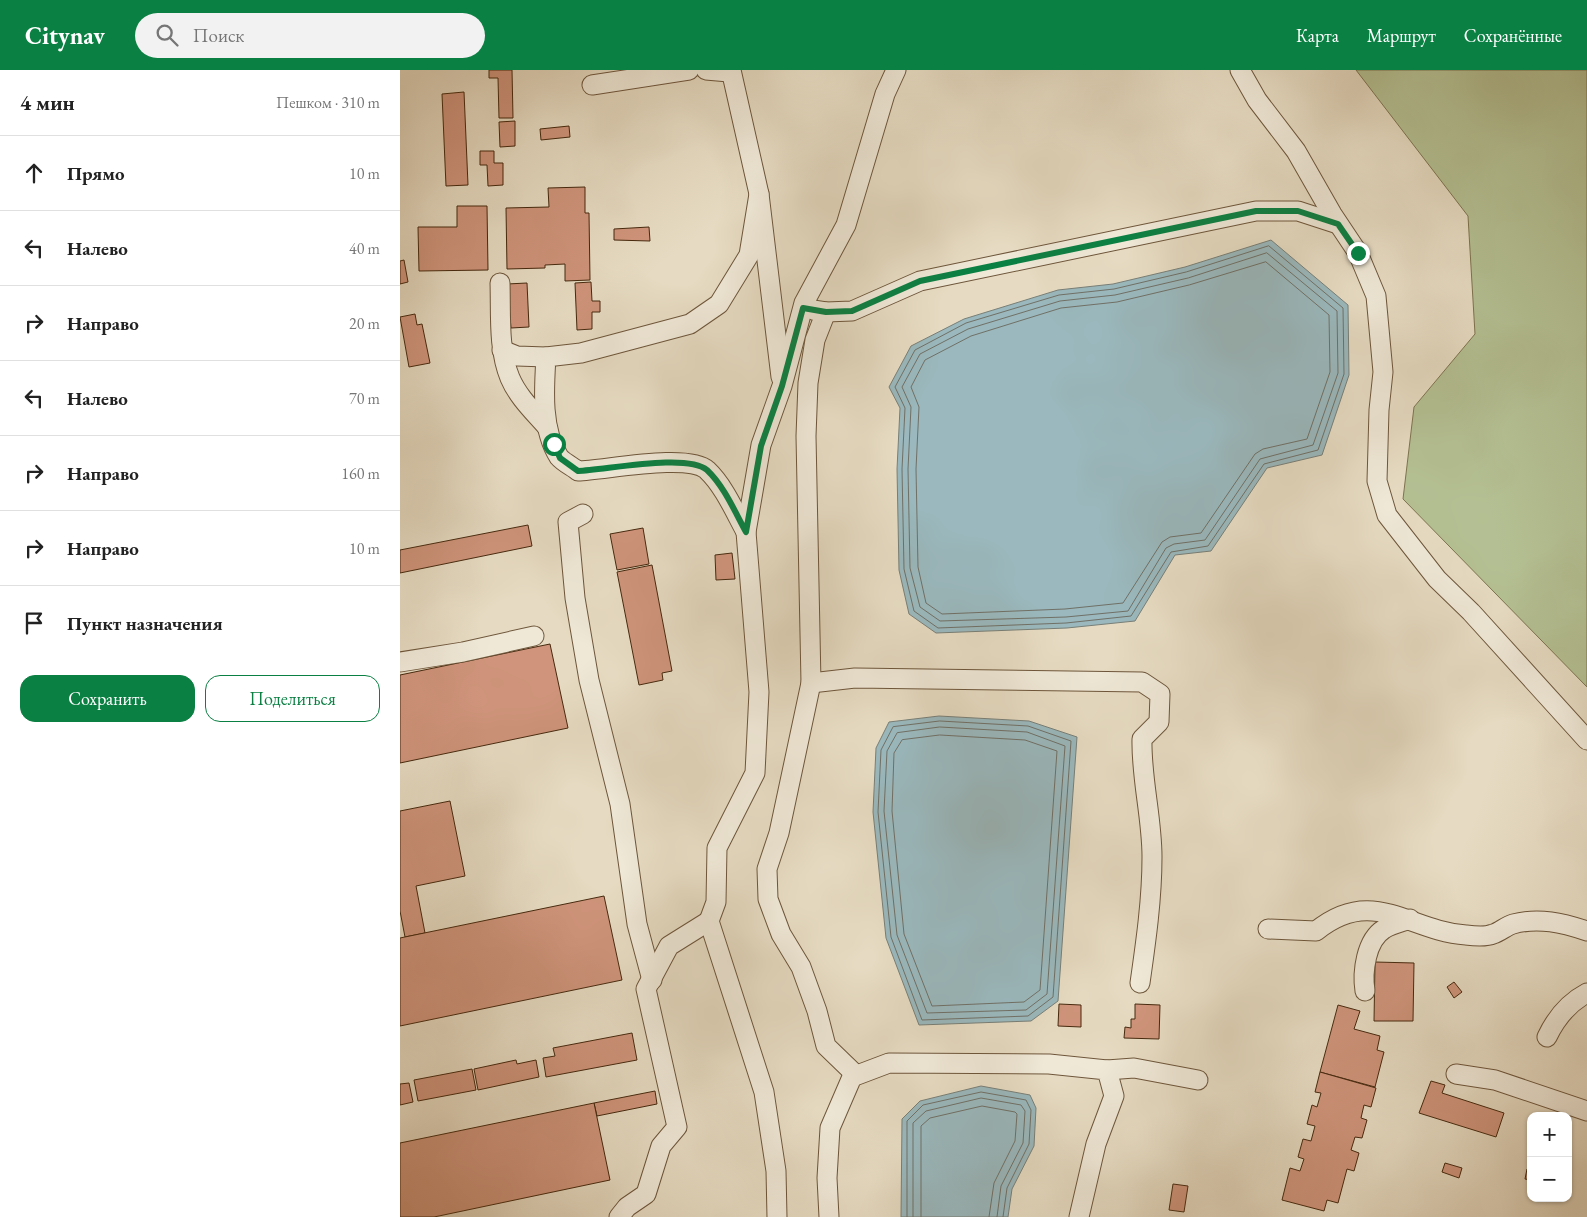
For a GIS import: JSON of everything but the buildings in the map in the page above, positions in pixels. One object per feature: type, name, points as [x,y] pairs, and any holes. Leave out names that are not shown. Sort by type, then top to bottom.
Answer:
[{"type":"street","points":[[592,85],[689,70]]},
{"type":"street","points":[[706,70],[730,73],[759,194],[782,386]]},
{"type":"street","points":[[619,1217],[627,1207],[646,1194],[661,1146],[677,1127],[646,988],[669,946],[709,921],[716,902],[717,848],[755,773],[759,692],[752,586],[746,532],[761,446],[782,386],[803,308],[846,225],[885,94],[896,70]]},
{"type":"street","points":[[1240,70],[1257,100],[1296,151],[1338,224],[1358,253],[1376,296],[1383,372],[1379,410],[1377,481],[1387,515],[1437,579],[1471,612],[1587,740]]},
{"type":"street","points":[[502,350],[517,356],[546,357],[581,353],[690,324],[719,304],[749,256],[759,194]]},
{"type":"street","points":[[803,308],[826,312],[852,311],[920,281],[1256,211],[1298,211],[1338,224]]},
{"type":"street","points":[[500,283],[502,350],[510,379],[523,399],[547,428],[560,458],[578,471],[659,462],[685,463],[706,469],[724,494],[746,532]]},
{"type":"street","points":[[826,312],[815,340],[808,383],[806,428],[811,683],[779,833],[767,869],[768,899],[781,934],[801,967],[817,1011],[826,1046],[856,1076]]},
{"type":"street","points":[[546,357],[547,428]]},
{"type":"street","points":[[583,514],[568,522],[575,598],[589,680],[620,804],[638,924],[652,980]]},
{"type":"street","points":[[400,662],[463,652],[534,636]]},
{"type":"street","points":[[811,683],[855,678],[1142,682],[1160,694],[1159,722],[1142,738],[1141,766],[1152,856],[1148,927],[1140,982]]},
{"type":"street","points":[[1374,911],[1383,923],[1382,931]]},
{"type":"street","points":[[1268,929],[1316,931],[1330,919],[1344,912],[1374,911],[1465,935],[1491,935],[1512,924],[1538,920],[1563,923],[1587,931]]},
{"type":"street","points":[[1365,991],[1365,966],[1372,941],[1382,931],[1410,919]]},
{"type":"street","points":[[709,921],[764,1092],[780,1212]]},
{"type":"street","points":[[1547,1037],[1561,1013],[1576,999],[1587,993]]},
{"type":"street","points":[[829,1217],[827,1178],[830,1128],[852,1077],[890,1064],[1030,1063],[1107,1070],[1134,1068],[1198,1080]]},
{"type":"street","points":[[1079,1217],[1096,1144],[1114,1096],[1107,1070]]},
{"type":"street","points":[[1456,1074],[1495,1080],[1587,1112]]},
{"type":"green space","points":[[1356,70],[1587,70],[1587,687],[1403,499],[1414,407],[1475,334],[1468,216]]},
{"type":"water","points":[[1271,240],[1348,305],[1349,375],[1322,455],[1267,468],[1211,551],[1175,555],[1135,621],[1067,628],[936,633],[909,614],[899,570],[897,469],[900,408],[889,387],[911,346],[964,319],[1058,290],[1113,284],[1185,267]]},
{"type":"water","points":[[939,716],[1029,721],[1077,737],[1058,1001],[1031,1021],[919,1025],[886,938],[873,812],[876,748],[889,722]]},
{"type":"water","points":[[981,1086],[1030,1095],[1036,1108],[1034,1146],[1012,1189],[1008,1217],[901,1217],[902,1119],[920,1101]]},
{"type":"route","points":[[554,444],[560,458],[578,471],[659,462],[685,463],[706,469],[724,494],[746,532],[761,446],[782,386],[803,308],[826,312],[852,311],[920,281],[1256,211],[1298,211],[1338,224],[1358,253]]}]
